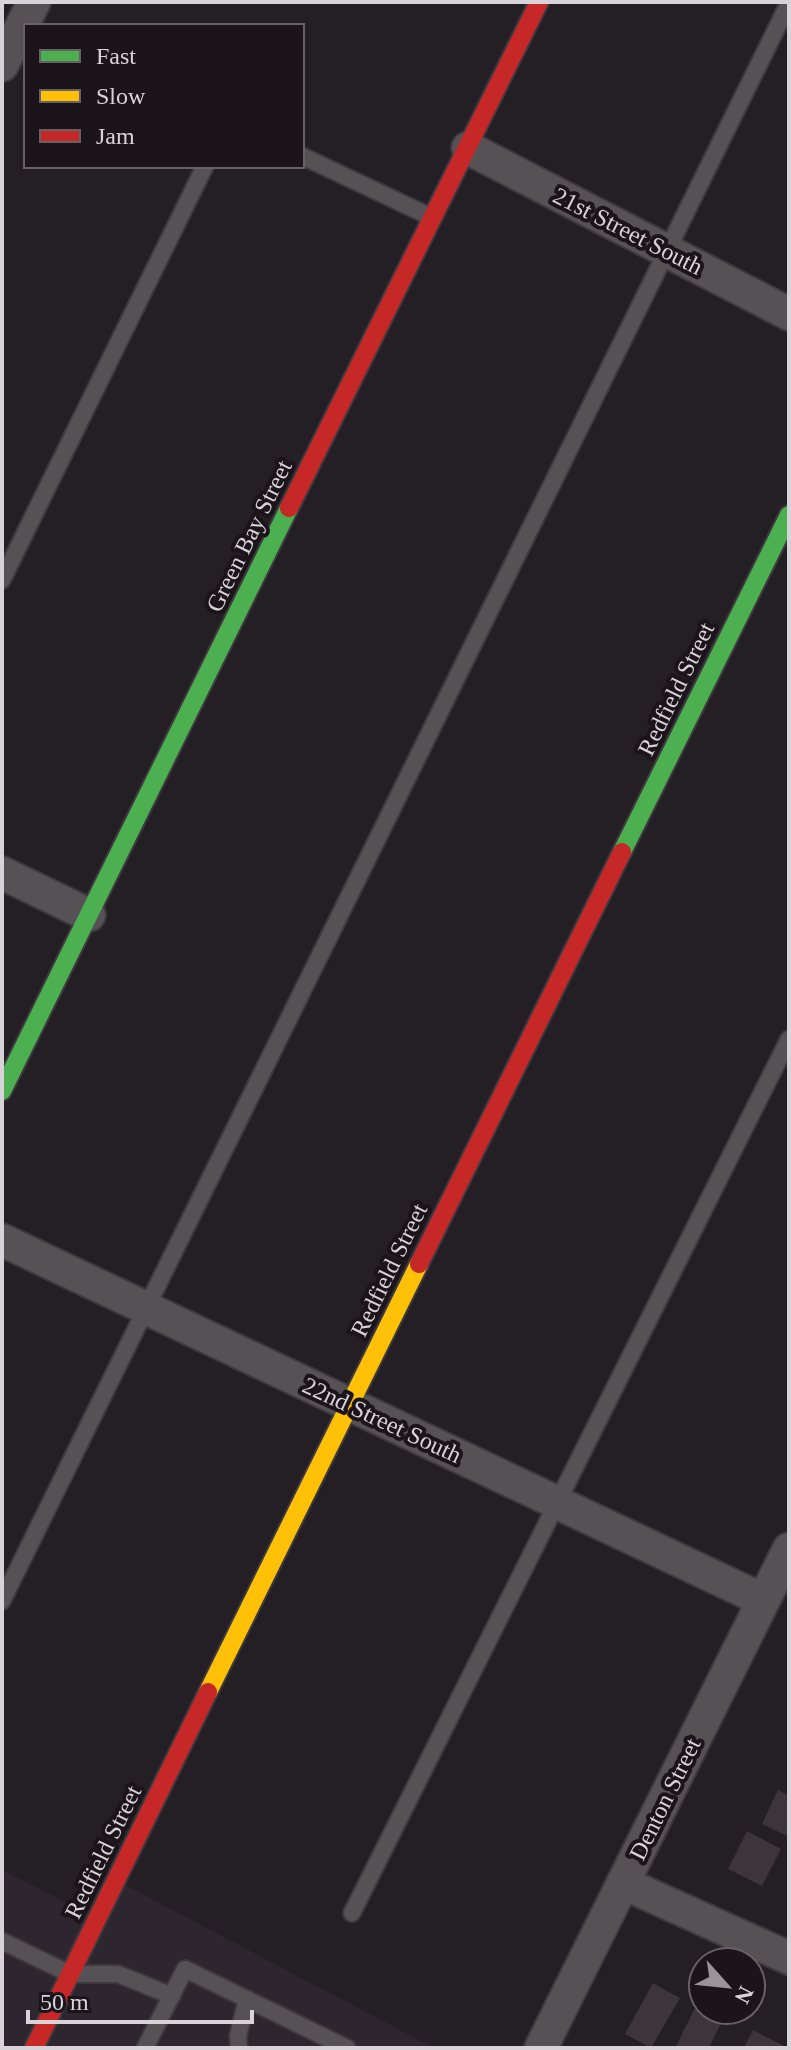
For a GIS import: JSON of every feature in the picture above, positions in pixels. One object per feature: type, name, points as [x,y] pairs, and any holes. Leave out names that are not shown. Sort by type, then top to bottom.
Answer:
[{"type":"street","name":"Green Bay Street","points":[[2,1091],[468,148],[534,4]]},
{"type":"street","points":[[2,65],[23,15]]},
{"type":"street","name":"21st Street South","points":[[468,148],[789,314]]},
{"type":"street","name":"Redfield Street","points":[[34,2048],[789,515]]},
{"type":"street","points":[[2,873],[89,915]]},
{"type":"street","name":"22nd Street South","points":[[2,1240],[763,1600]]},
{"type":"street","name":"Denton Street","points":[[541,2048],[789,1549]]},
{"type":"street","points":[[623,1883],[789,1958]]},
{"type":"lane","points":[[2,1601],[789,3]]},
{"type":"lane","points":[[304,157],[433,218]]},
{"type":"lane","points":[[2,580],[204,168]]},
{"type":"lane","points":[[352,1913],[789,1039]]},
{"type":"lane","points":[[2,1941],[70,1974],[118,1974],[172,1996]]},
{"type":"lane","points":[[145,2048],[185,1969],[347,2048]]},
{"type":"lane","points":[[239,2048],[238,2036],[247,1999]]},
{"type":"shaded area","points":[[2,1870],[97,1918],[116,1880],[434,2048],[2,2048]]},
{"type":"building","points":[[778,1790],[789,1796],[789,1837],[762,1824]]},
{"type":"building","points":[[747,1831],[781,1849],[762,1886],[728,1869]]},
{"type":"building","points":[[653,1983],[680,1998],[651,2048],[625,2034]]},
{"type":"building","points":[[687,2024],[720,2026],[709,2048],[675,2048]]},
{"type":"building","points":[[753,2030],[788,2048],[744,2048]]},
{"type":"traffic: fast","points":[[2,1091],[289,508]]},
{"type":"traffic: fast","points":[[622,852],[789,515]]},
{"type":"traffic: slow","points":[[208,1692],[419,1264]]},
{"type":"traffic: jam","points":[[289,508],[539,2]]},
{"type":"traffic: jam","points":[[419,1264],[622,852]]},
{"type":"traffic: jam","points":[[34,2048],[208,1692]]}]
